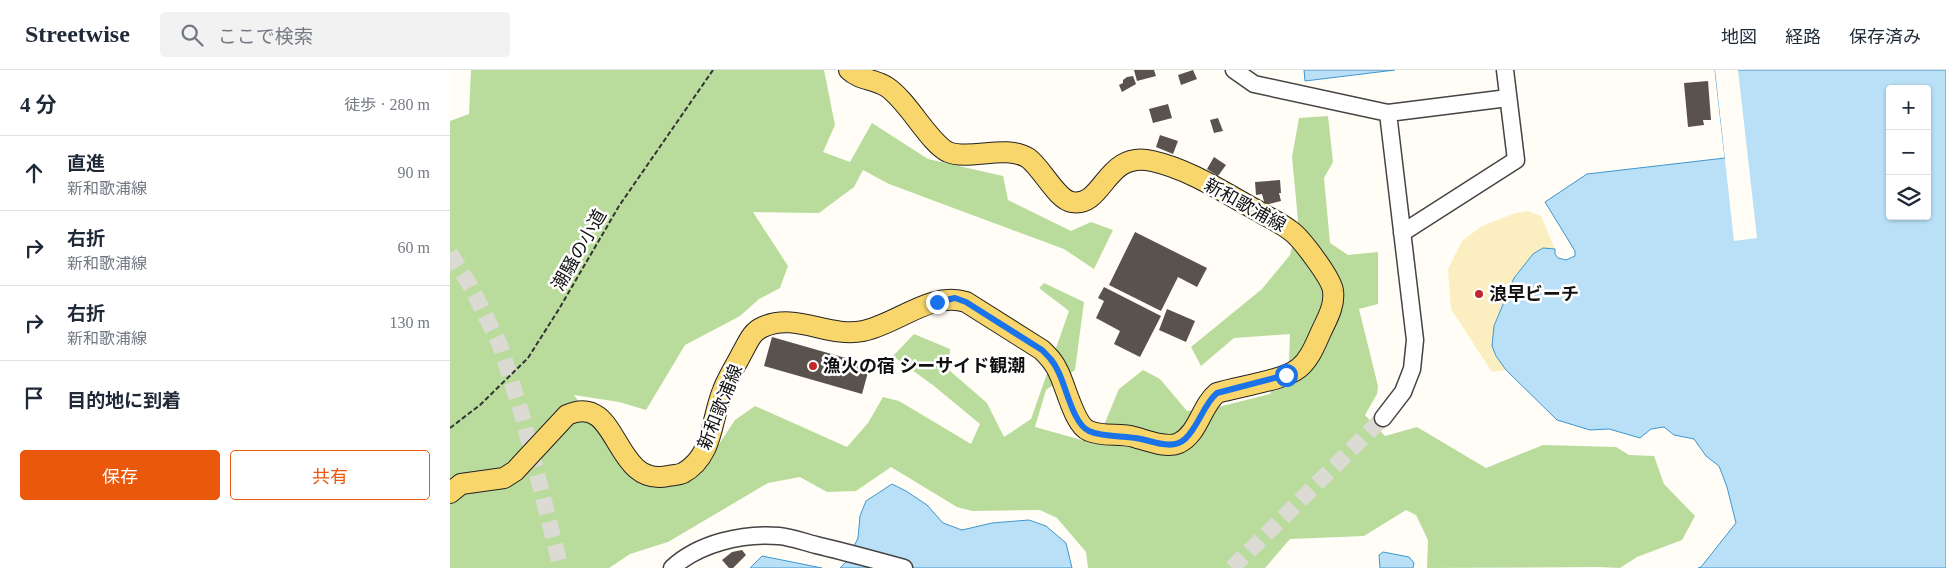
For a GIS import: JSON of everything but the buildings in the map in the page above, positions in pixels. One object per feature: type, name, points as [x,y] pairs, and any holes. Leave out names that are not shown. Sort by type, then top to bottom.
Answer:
[{"type":"main road","name":"新和歌浦線","points":[[450,493],[462,484],[504,478],[515,471],[568,415],[576,412],[587,412],[598,416],[611,431],[631,466],[645,475],[661,478],[683,473],[699,460],[711,436],[722,391],[752,334],[763,327],[787,322],[836,331],[863,332],[937,302],[955,298],[966,302],[1042,350],[1051,359],[1058,371],[1076,416],[1081,425],[1088,431],[1129,436],[1165,445],[1177,444],[1185,439],[1198,422],[1210,399],[1217,393],[1286,375],[1298,369],[1310,356],[1332,307],[1333,291],[1330,280],[1292,231],[1173,166],[1140,159],[1120,164],[1089,198],[1079,202],[1070,202],[1062,197],[1027,157],[1012,152],[949,153],[938,145],[910,108],[888,87],[875,80],[858,77],[849,70]]},
{"type":"street","points":[[1234,70],[1254,84],[1388,112],[1508,98]]},
{"type":"street","points":[[1402,233],[1516,160],[1505,70]]},
{"type":"street","points":[[1383,418],[1403,392],[1412,369],[1415,340],[1388,112]]},
{"type":"street","points":[[672,568],[680,561],[706,548],[729,540],[751,536],[781,536],[904,568]]},
{"type":"path","name":"潮騒の小道","points":[[450,428],[480,405],[528,358],[619,206],[713,70]]},
{"type":"green space","points":[[471,70],[824,70],[835,125],[823,152],[850,162],[872,123],[928,159],[1003,176],[1008,200],[1071,231],[1091,222],[1113,230],[1094,269],[1064,249],[889,184],[863,170],[854,187],[819,213],[753,212],[788,266],[780,288],[759,299],[740,316],[685,345],[646,410],[619,402],[574,395],[596,426],[646,482],[699,474],[735,420],[755,406],[847,447],[868,423],[883,397],[899,401],[971,444],[980,424],[934,386],[893,356],[914,334],[950,349],[949,370],[987,403],[1004,437],[1031,419],[1069,311],[1039,288],[1044,283],[1084,302],[1075,370],[1046,390],[1035,427],[1096,444],[1119,389],[1143,370],[1160,379],[1187,411],[1218,407],[1270,394],[1289,361],[1290,334],[1234,338],[1201,366],[1191,347],[1262,289],[1290,255],[1298,220],[1292,157],[1299,118],[1328,116],[1333,162],[1324,178],[1330,243],[1348,255],[1378,252],[1378,304],[1359,309],[1378,386],[1377,394],[1365,415],[1385,436],[1417,427],[1486,468],[1543,445],[1616,447],[1629,455],[1654,456],[1664,484],[1695,516],[1682,540],[1637,557],[1620,568],[1427,568],[1428,540],[1416,515],[1406,510],[1364,536],[1290,539],[1265,568],[1088,568],[1086,552],[1057,518],[1040,510],[972,511],[957,507],[891,467],[856,491],[827,492],[800,477],[768,483],[668,542],[630,554],[609,568],[450,568],[450,121],[469,114]]},
{"type":"sand","name":"浪早ビーチ","points":[[1528,211],[1541,216],[1555,249],[1543,248],[1530,257],[1496,356],[1506,370],[1492,372],[1451,309],[1448,269],[1462,241],[1482,226],[1516,213]]},
{"type":"water","points":[[1304,70],[1395,70],[1305,81]]},
{"type":"water","points":[[1715,70],[1946,70],[1946,568],[1698,568],[1701,567],[1736,523],[1727,487],[1719,466],[1706,456],[1694,439],[1674,435],[1664,427],[1651,429],[1640,438],[1609,429],[1590,430],[1557,420],[1506,370],[1496,356],[1492,346],[1494,326],[1514,278],[1533,254],[1543,248],[1555,249],[1555,254],[1558,258],[1566,260],[1575,256],[1575,251],[1545,202],[1587,174],[1725,158]]},
{"type":"water","points":[[892,484],[927,505],[943,523],[962,530],[992,523],[1029,520],[1046,526],[1066,543],[1072,568],[840,568],[847,561],[858,538],[860,516],[866,501]]},
{"type":"water","points":[[1383,552],[1409,557],[1414,563],[1413,568],[1380,568],[1379,555]]},
{"type":"water","points":[[762,556],[822,568],[750,568]]},
{"type":"pier","points":[[1715,70],[1738,70],[1757,238],[1734,241]]},
{"type":"tunnel","points":[[450,253],[471,287],[500,345],[522,415],[561,568]]},
{"type":"tunnel","points":[[1232,568],[1383,418]]},
{"type":"place","name":"浪早ビーチ","points":[[1479,294]]},
{"type":"place","name":"漁火の宿 シーサイド観潮","points":[[813,366]]},
{"type":"route","points":[[937,302],[955,298],[966,302],[1042,350],[1051,359],[1058,371],[1076,416],[1081,425],[1088,431],[1129,436],[1165,445],[1177,444],[1185,439],[1198,422],[1210,399],[1217,393],[1286,375]]}]
